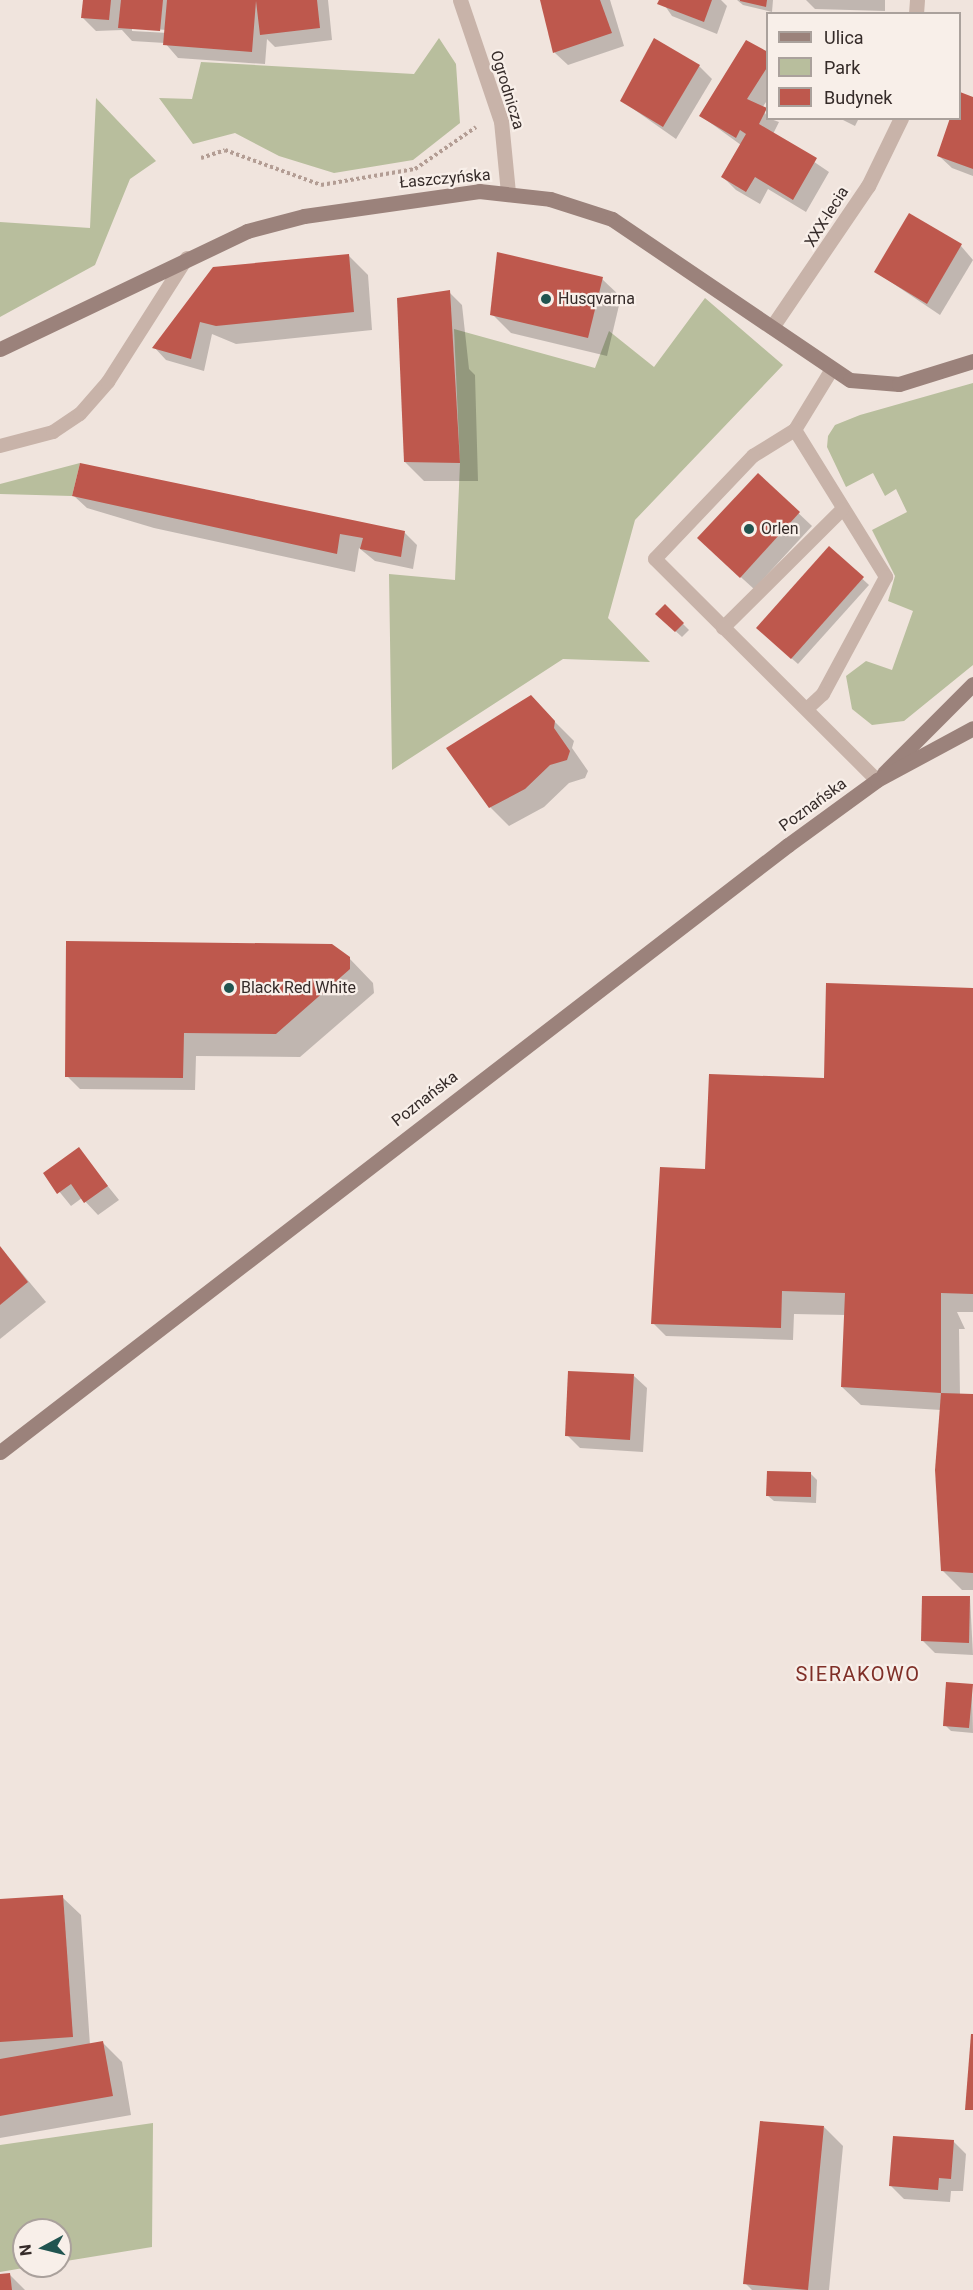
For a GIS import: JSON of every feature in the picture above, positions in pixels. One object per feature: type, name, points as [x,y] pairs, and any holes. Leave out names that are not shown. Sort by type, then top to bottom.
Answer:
[{"type":"main road","name":"Łaszczyńska","points":[[0,349],[247,231],[304,216],[436,195],[508,192],[550,199],[612,219],[772,327],[831,371],[873,385],[898,384],[973,362]]},
{"type":"main road","name":"Poznańska","points":[[877,780],[973,684]]},
{"type":"main road","name":"Poznańska","points":[[0,1452],[581,1000],[877,780],[973,728]]},
{"type":"street","name":"Ogrodnicza","points":[[460,0],[501,121],[508,192]]},
{"type":"street","name":"XXX-lecia","points":[[772,327],[868,186],[900,120]]},
{"type":"lane","points":[[0,446],[53,432],[80,414],[108,382],[188,258]]},
{"type":"lane","points":[[831,371],[795,430],[753,456],[655,560],[877,780]]},
{"type":"lane","points":[[795,430],[842,510],[886,577],[823,694],[807,709]]},
{"type":"lane","points":[[723,628],[842,510]]},
{"type":"path","points":[[201,158],[225,150],[321,185],[415,169],[482,125]]},
{"type":"green space","points":[[439,38],[456,64],[460,123],[413,160],[334,173],[279,156],[235,133],[193,144],[159,98],[192,99],[201,62],[414,74]]},
{"type":"green space","points":[[96,98],[156,161],[130,179],[95,265],[0,317],[0,222],[90,228]]},
{"type":"green space","points":[[705,298],[783,365],[635,520],[608,618],[650,662],[563,659],[392,770],[389,574],[455,580],[460,463],[454,329],[595,368],[609,331],[654,367]]},
{"type":"green space","points":[[973,383],[973,665],[904,721],[872,725],[852,709],[846,676],[866,661],[892,670],[913,611],[888,601],[895,576],[872,530],[907,512],[896,489],[885,496],[873,473],[846,487],[827,447],[828,436],[835,425],[860,415]]},
{"type":"green space","points":[[80,463],[72,496],[0,494],[0,484]]},
{"type":"green space","points":[[153,2123],[152,2247],[72,2260],[72,2218],[12,2218],[12,2270],[0,2272],[0,2145]]},
{"type":"building","points":[[83,0],[111,0],[109,20],[81,18]]},
{"type":"building","points":[[121,0],[163,0],[160,31],[118,28]]},
{"type":"building","points":[[167,0],[317,0],[320,28],[260,35],[256,1],[252,52],[163,45]]},
{"type":"building","points":[[540,0],[600,0],[612,33],[553,53]]},
{"type":"building","points":[[659,0],[712,0],[704,22],[657,4]]},
{"type":"building","points":[[740,0],[767,0],[766,7]]},
{"type":"building","points":[[654,38],[700,65],[663,127],[620,101]]},
{"type":"building","points":[[746,40],[766,51],[766,69],[747,99],[766,108],[759,124],[817,158],[793,200],[755,177],[746,192],[721,177],[746,134],[740,130],[736,138],[699,116]]},
{"type":"building","points":[[961,92],[973,97],[973,169],[937,156],[949,120],[961,120]]},
{"type":"building","points":[[909,213],[962,244],[927,304],[874,272]]},
{"type":"building","name":"Husqvarna","points":[[497,252],[603,277],[588,338],[490,315]]},
{"type":"building","points":[[349,254],[354,312],[216,326],[200,322],[191,359],[152,348],[213,267]]},
{"type":"building","points":[[450,290],[460,463],[404,462],[397,298]]},
{"type":"building","points":[[80,463],[405,531],[401,557],[360,549],[363,538],[340,534],[337,554],[72,496]]},
{"type":"building","points":[[758,473],[800,512],[740,578],[697,538]]},
{"type":"building","points":[[829,546],[864,577],[791,659],[756,628]]},
{"type":"building","points":[[665,604],[684,623],[675,632],[655,614]]},
{"type":"building","points":[[531,695],[555,721],[554,728],[570,751],[567,760],[550,765],[525,789],[489,808],[446,748]]},
{"type":"building","points":[[66,941],[332,944],[350,957],[350,969],[276,1034],[184,1033],[183,1078],[65,1077]]},
{"type":"building","points":[[826,983],[973,988],[973,1294],[941,1293],[941,1393],[841,1387],[845,1293],[782,1291],[781,1328],[651,1324],[660,1167],[705,1169],[709,1074],[824,1078]]},
{"type":"building","points":[[79,1147],[108,1186],[84,1203],[71,1184],[57,1194],[43,1173]]},
{"type":"building","points":[[0,1246],[28,1282],[0,1305]]},
{"type":"building","points":[[568,1371],[634,1374],[630,1440],[565,1436]]},
{"type":"building","points":[[941,1393],[973,1394],[973,1573],[941,1571],[935,1470]]},
{"type":"building","points":[[767,1471],[811,1472],[811,1497],[766,1496]]},
{"type":"building","points":[[922,1596],[970,1596],[969,1643],[921,1641]]},
{"type":"building","points":[[946,1682],[973,1684],[969,1728],[943,1726]]},
{"type":"building","points":[[63,1895],[73,2037],[0,2042],[0,1899]]},
{"type":"building","points":[[971,2034],[973,2034],[973,2110],[965,2110]]},
{"type":"building","points":[[103,2041],[113,2096],[0,2116],[0,2059]]},
{"type":"building","points":[[760,2121],[824,2126],[808,2290],[743,2284]]},
{"type":"building","points":[[893,2136],[954,2140],[951,2179],[939,2178],[938,2190],[889,2186]]},
{"type":"building","points":[[10,2273],[12,2290],[0,2290],[0,2274]]},
{"type":"place","name":"Husqvarna","points":[[546,299]]},
{"type":"place","name":"Orlen","points":[[749,529]]},
{"type":"place","name":"Black Red White","points":[[229,988]]},
{"type":"district","name":"SIERAKOWO","points":[[858,1674]]}]
